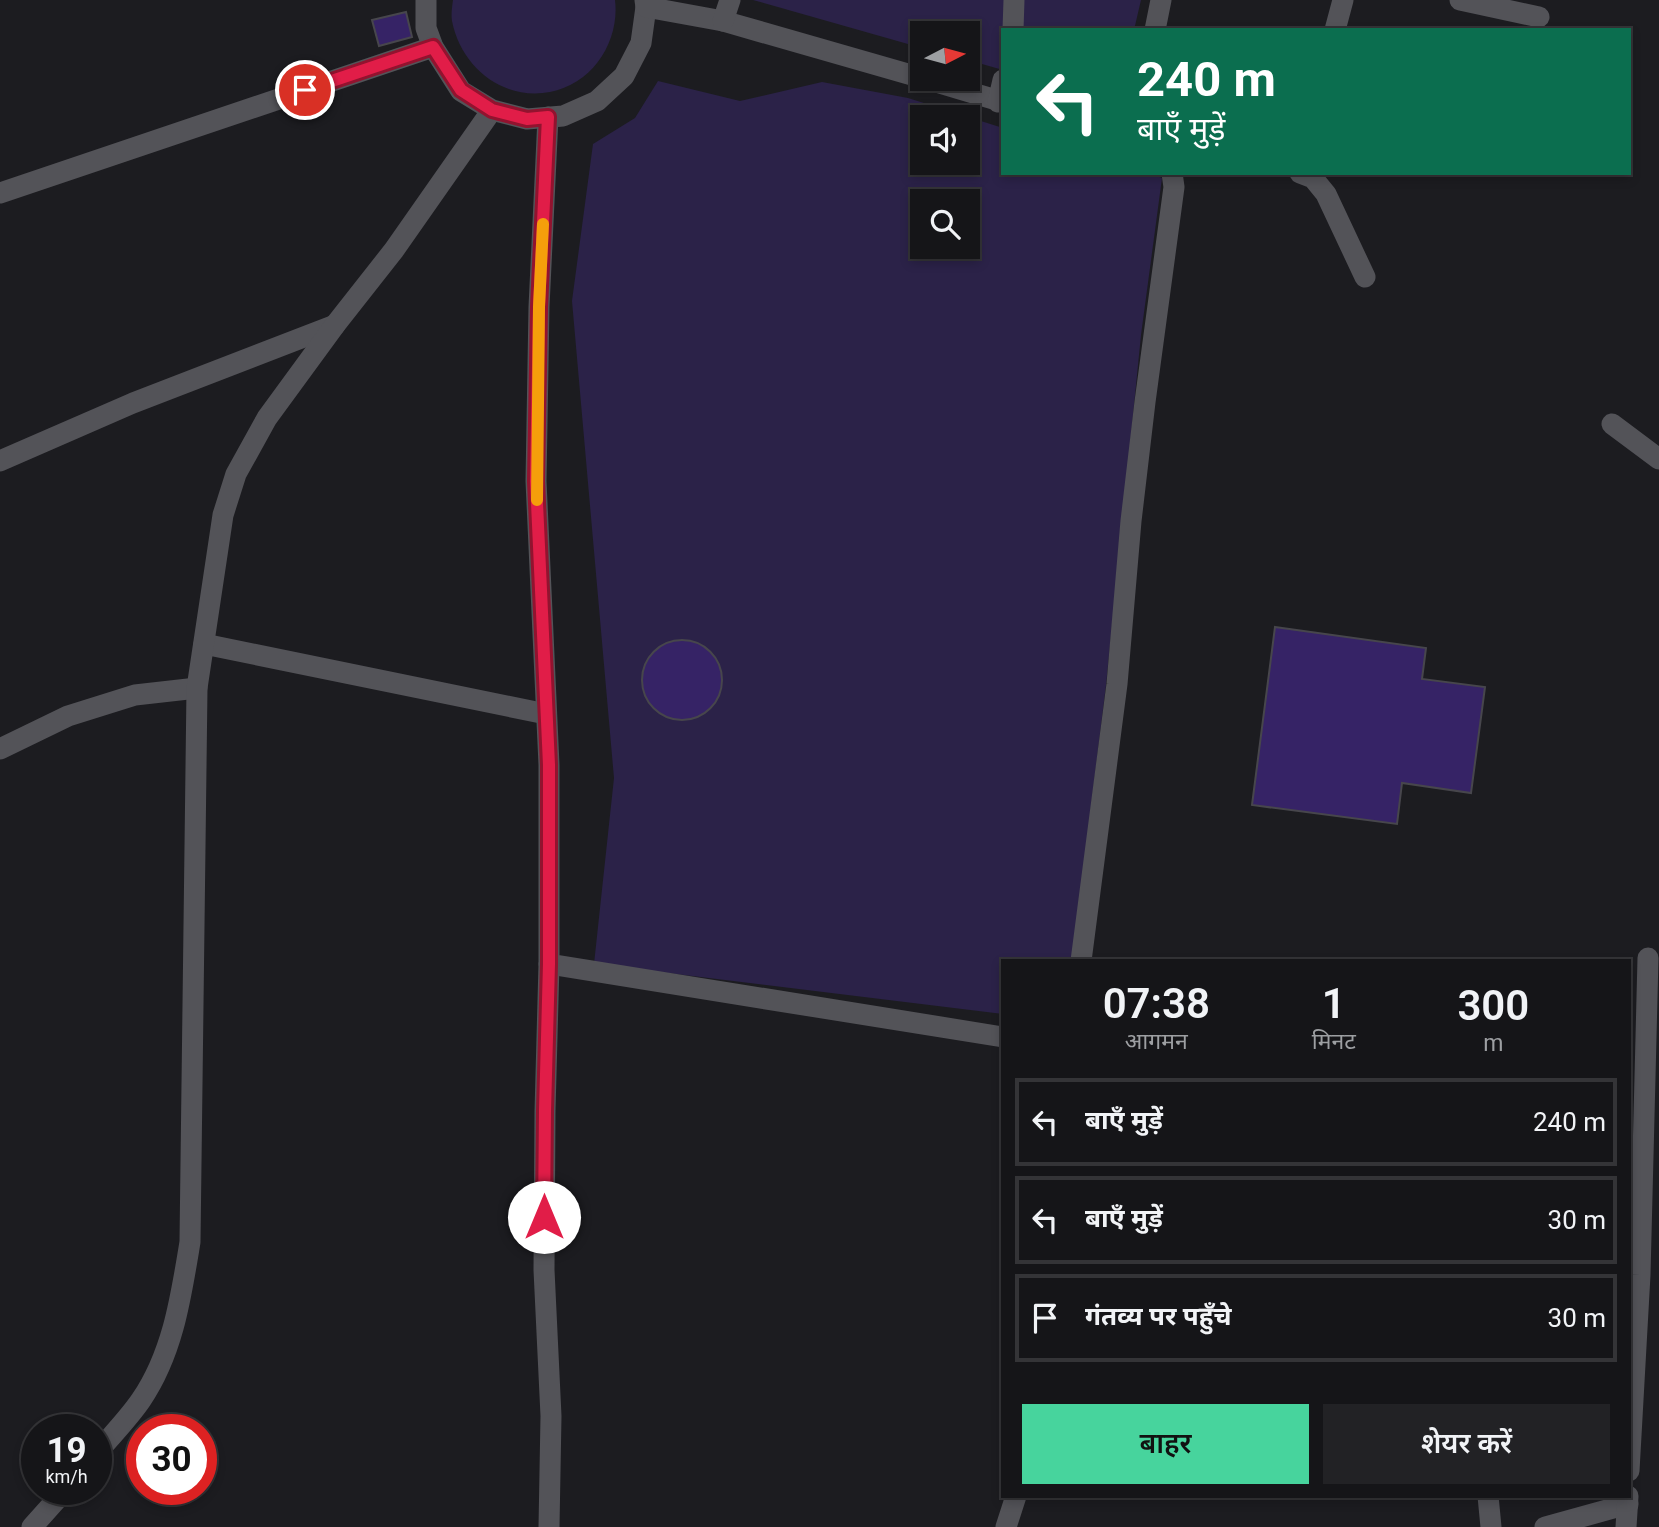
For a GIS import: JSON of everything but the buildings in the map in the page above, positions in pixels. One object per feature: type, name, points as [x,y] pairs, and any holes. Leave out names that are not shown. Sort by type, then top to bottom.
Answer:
[{"type":"street","points":[[426,0],[426,28],[433,47],[461,90],[492,110],[527,119],[563,116],[597,101],[624,76],[641,43],[646,3],[723,21],[910,74]]},
{"type":"street","points":[[723,21],[730,0]]},
{"type":"street","points":[[1013,28],[1014,0]]},
{"type":"street","points":[[1156,28],[1161,0]]},
{"type":"street","points":[[1336,28],[1343,0]]},
{"type":"street","points":[[1460,0],[1539,17]]},
{"type":"street","points":[[0,193],[433,47]]},
{"type":"street","points":[[966,91],[1001,102]]},
{"type":"street","points":[[112,1435],[141,1400],[162,1363],[180,1308],[190,1242],[197,688],[223,515],[236,474],[267,418],[394,250],[492,110]]},
{"type":"street","points":[[548,117],[539,307],[536,481],[549,765],[544,1270],[551,1416],[549,1527]]},
{"type":"street","points":[[1082,959],[1117,684],[1144,401],[1174,187],[1172,175]]},
{"type":"street","points":[[1305,175],[1313,178],[1326,194],[1365,276]]},
{"type":"street","points":[[0,461],[133,403],[335,325]]},
{"type":"street","points":[[1612,425],[1659,459]]},
{"type":"street","points":[[204,644],[546,714]]},
{"type":"street","points":[[0,749],[68,716],[135,695],[197,688]]},
{"type":"street","points":[[1631,1435],[1640,1275],[1646,959]]},
{"type":"street","points":[[549,964],[1001,1037]]},
{"type":"street","points":[[1006,1527],[1015,1498]]},
{"type":"street","points":[[1488,1498],[1491,1527]]},
{"type":"street","points":[[1545,1527],[1628,1500],[1626,1527]]},
{"type":"street","points":[[32,1527],[52,1505]]},
{"type":"shaded area","points":[[453,0],[615,0],[613,31],[600,58],[579,80],[550,92],[516,91],[487,77],[464,53],[452,19]]},
{"type":"shaded area","points":[[753,0],[1141,0],[1134,28],[1001,28],[1001,69],[980,63],[980,21],[910,21],[910,45]]},
{"type":"shaded area","points":[[658,81],[740,101],[822,82],[908,98],[930,105],[910,105],[910,175],[980,175],[980,121],[1001,127],[1001,175],[1154,175],[1162,178],[1141,335],[1106,685],[1072,959],[1001,959],[1001,1014],[594,964],[614,778],[572,301],[593,144],[635,118]]},
{"type":"slow traffic","points":[[537,500],[539,307],[543,224]]},
{"type":"route","points":[[305,90],[433,47],[461,90],[492,110],[527,119],[548,117],[539,307],[536,481],[549,765],[549,964],[544,1217]]}]
